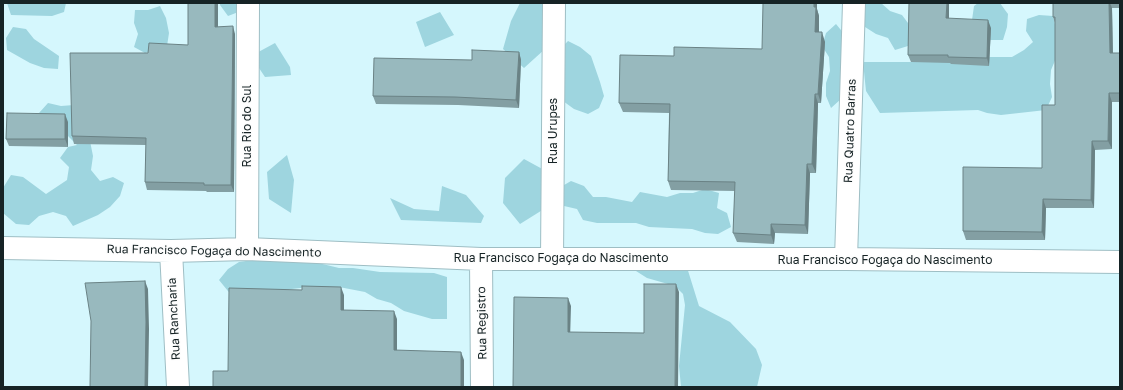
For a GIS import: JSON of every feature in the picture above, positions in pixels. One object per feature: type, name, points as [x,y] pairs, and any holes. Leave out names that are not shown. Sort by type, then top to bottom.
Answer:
[{"type":"street","name":"Rua Rio do Sul","points":[[247,249],[248,3]]},
{"type":"street","name":"Rua Urupes","points":[[552,259],[554,3]]},
{"type":"street","name":"Rua Quatro Barras","points":[[846,259],[854,3]]},
{"type":"street","name":"Rua Francisco Fogaça do Nascimento","points":[[3,248],[171,251],[247,249],[481,259],[846,259],[1120,262]]},
{"type":"street","name":"Rua Rancharia","points":[[171,251],[178,387]]},
{"type":"street","name":"Rua Registro","points":[[481,259],[482,387]]},
{"type":"shaded area","points":[[7,3],[66,3],[64,12],[52,16],[11,15]]},
{"type":"shaded area","points":[[220,3],[245,3],[241,11],[228,16]]},
{"type":"shaded area","points":[[520,3],[542,3],[542,23],[545,49],[524,68],[503,49],[511,21]]},
{"type":"shaded area","points":[[856,3],[881,3],[890,11],[902,15],[911,27],[908,46],[895,50],[888,38],[876,34],[865,27],[857,16]]},
{"type":"shaded area","points":[[978,3],[1000,3],[1008,14],[1007,27],[1003,40],[989,40],[982,29],[972,20],[974,6]]},
{"type":"shaded area","points":[[160,6],[166,18],[169,33],[167,46],[145,53],[134,47],[138,34],[134,23],[135,10],[148,10]]},
{"type":"shaded area","points":[[440,12],[454,35],[425,47],[416,22]]},
{"type":"shaded area","points":[[1039,15],[1053,16],[1056,28],[1057,56],[1051,70],[1050,84],[1052,97],[1046,110],[1001,115],[978,110],[880,113],[866,91],[863,62],[974,62],[990,57],[1012,57],[1024,50],[1033,42],[1026,31],[1027,19]]},
{"type":"shaded area","points":[[836,24],[845,35],[841,99],[831,108],[826,96],[826,83],[830,71],[829,57],[822,46],[826,33]]},
{"type":"shaded area","points":[[13,27],[26,29],[34,39],[59,56],[58,69],[44,68],[30,63],[7,50],[6,38]]},
{"type":"shaded area","points":[[568,41],[580,47],[591,56],[604,96],[599,108],[588,114],[574,109],[563,101],[558,51]]},
{"type":"shaded area","points":[[275,43],[290,67],[291,75],[265,77],[251,56]]},
{"type":"shaded area","points":[[48,103],[61,106],[74,105],[90,141],[93,156],[91,170],[100,181],[113,177],[124,183],[120,196],[110,207],[98,215],[73,226],[66,216],[53,212],[39,216],[29,225],[16,224],[3,213],[3,188],[11,175],[23,177],[46,194],[67,180],[69,167],[60,158],[68,147],[77,145],[68,136],[68,122],[51,120],[39,113]]},
{"type":"shaded area","points":[[287,155],[294,180],[291,213],[269,199],[267,172]]},
{"type":"shaded area","points":[[524,159],[546,171],[544,209],[520,224],[503,203],[505,178]]},
{"type":"shaded area","points":[[571,181],[584,186],[593,197],[606,197],[632,202],[640,192],[667,197],[680,193],[693,193],[705,189],[719,193],[717,208],[727,213],[731,227],[718,234],[705,233],[692,229],[649,227],[636,223],[597,223],[583,220],[577,209],[564,206],[551,200],[559,188]]},
{"type":"shaded area","points":[[442,186],[466,195],[484,216],[481,223],[401,220],[390,198],[414,209],[439,211]]},
{"type":"shaded area","points":[[267,258],[310,261],[339,268],[353,268],[380,272],[434,273],[447,277],[447,319],[432,319],[404,311],[391,303],[377,299],[365,292],[339,287],[309,287],[232,296],[219,280],[228,269],[239,262]]},
{"type":"shaded area","points":[[644,260],[685,261],[699,306],[730,322],[756,349],[762,365],[757,387],[681,387],[679,366],[685,305],[683,294],[675,286],[647,278],[636,271]]},
{"type":"building","points":[[188,3],[215,3],[215,27],[233,26],[231,185],[145,182],[146,138],[72,136],[70,53],[148,53],[149,43],[188,45]]},
{"type":"building","points":[[763,3],[814,3],[814,7],[816,7],[815,32],[822,32],[818,94],[815,94],[812,164],[807,164],[805,225],[771,224],[771,235],[733,233],[735,182],[668,181],[670,104],[619,103],[620,55],[674,56],[674,47],[762,49]]},
{"type":"building","points":[[909,3],[947,3],[946,18],[988,20],[987,58],[948,57],[948,55],[908,55]]},
{"type":"building","points":[[1053,3],[1109,3],[1110,53],[1120,53],[1120,93],[1109,93],[1108,141],[1092,141],[1091,200],[1043,199],[1042,232],[963,231],[963,167],[1042,168],[1042,105],[1055,105],[1055,17],[1053,17]]},
{"type":"building","points":[[472,50],[519,52],[516,100],[455,97],[373,96],[374,58],[472,60]]},
{"type":"building","points":[[7,113],[65,114],[65,139],[6,139]]},
{"type":"building","points":[[145,281],[145,387],[90,387],[91,321],[85,283]]},
{"type":"building","points":[[644,284],[676,284],[675,387],[513,387],[514,297],[568,298],[568,332],[644,333]]},
{"type":"building","points":[[302,286],[341,287],[341,310],[394,311],[394,350],[461,352],[461,387],[213,387],[213,371],[228,371],[229,288],[302,290]]}]
